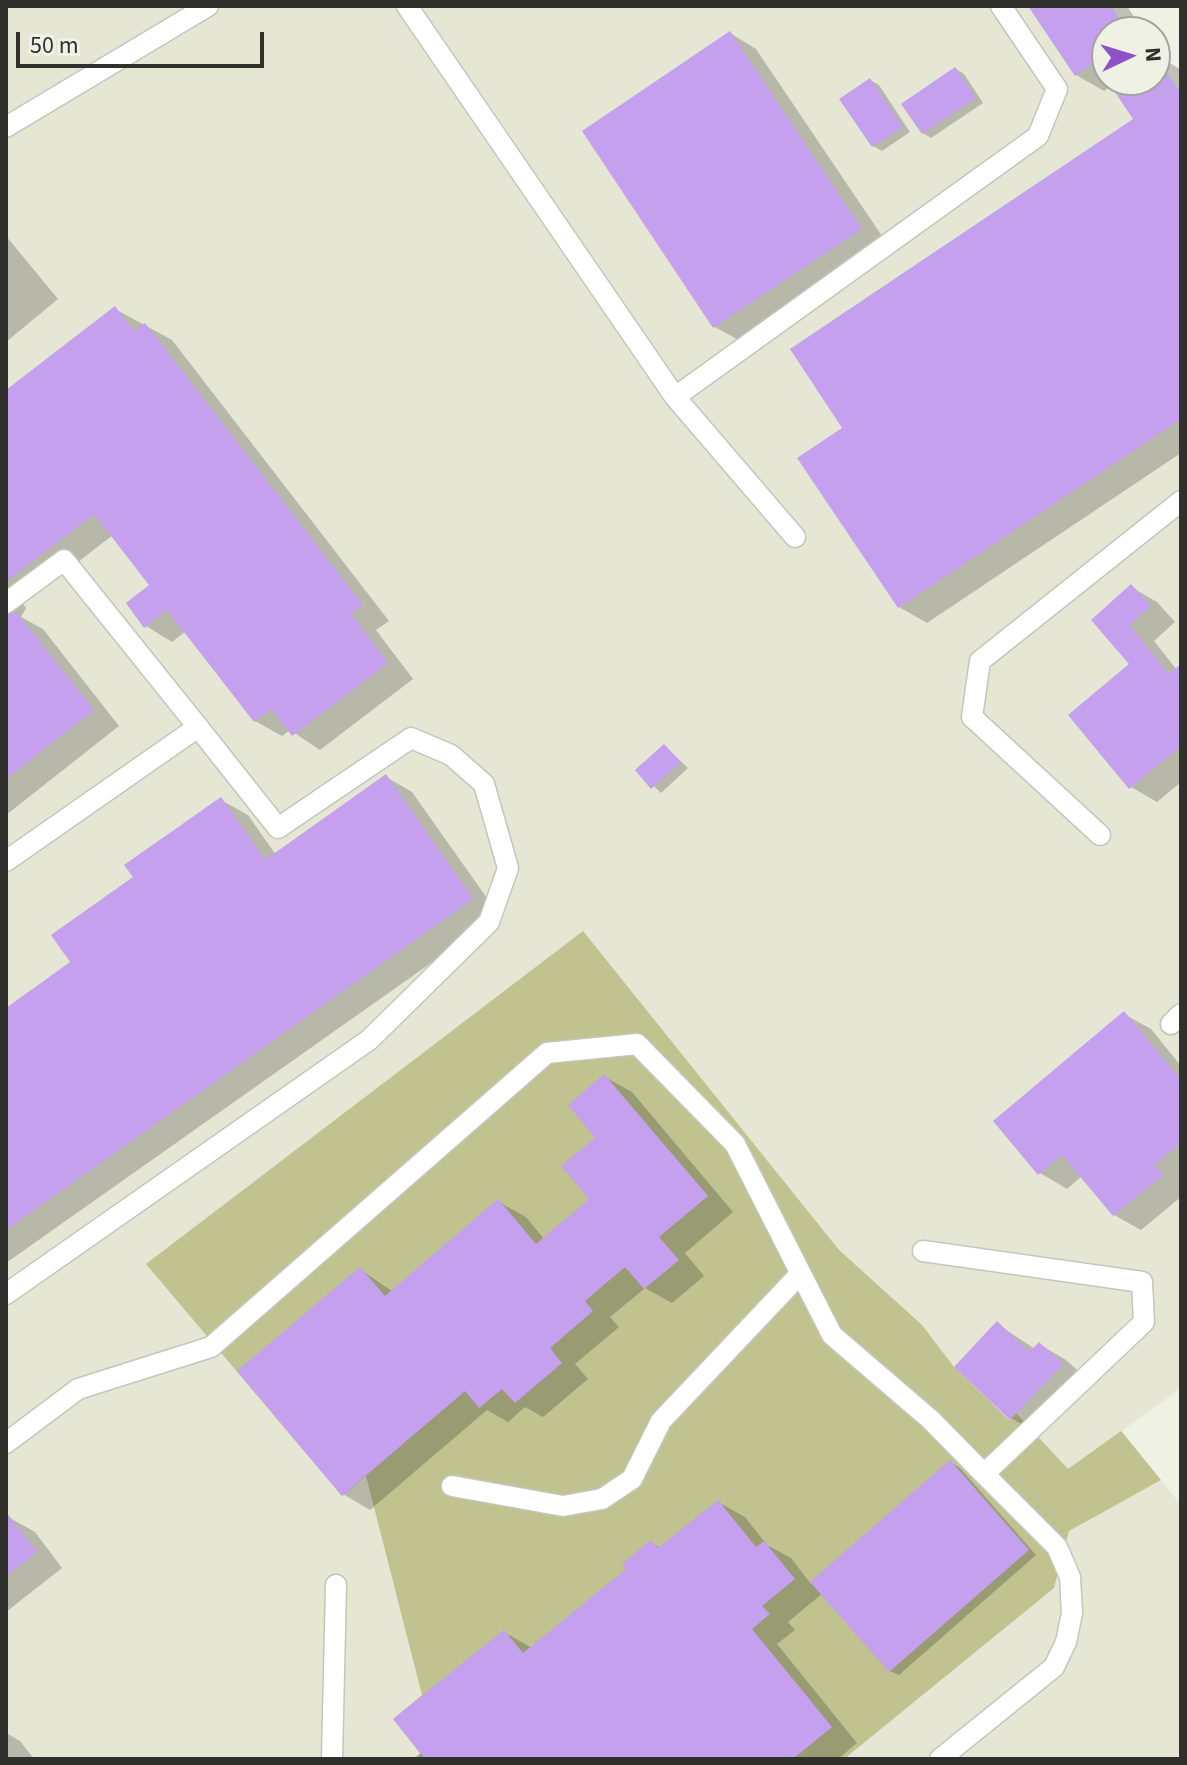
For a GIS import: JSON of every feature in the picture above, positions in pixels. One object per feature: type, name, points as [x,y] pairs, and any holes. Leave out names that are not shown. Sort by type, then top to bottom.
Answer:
[{"type":"lane","points":[[6,127],[208,6]]},
{"type":"lane","points":[[407,6],[675,397],[795,537]]},
{"type":"lane","points":[[675,397],[1038,136],[1057,89],[1001,6]]},
{"type":"lane","points":[[1100,835],[972,717],[980,661],[1181,501]]},
{"type":"lane","points":[[6,603],[64,560],[278,828],[411,738],[451,755],[484,784],[508,868],[489,922],[369,1040],[6,1294]]},
{"type":"lane","points":[[6,861],[198,727]]},
{"type":"lane","points":[[6,1443],[78,1389],[211,1347],[547,1053],[637,1044],[735,1144],[832,1335],[931,1420],[1057,1547],[1070,1577],[1072,1613],[1066,1642],[1054,1667],[940,1759]]},
{"type":"lane","points":[[923,1251],[1142,1282],[1144,1322],[984,1474]]},
{"type":"lane","points":[[452,1486],[563,1506],[602,1499],[632,1479],[661,1421],[800,1274]]},
{"type":"lane","points":[[332,1759],[336,1585]]},
{"type":"shaded area","points":[[6,6],[1111,6],[1118,16],[1091,16],[1091,96],[1171,96],[1171,79],[1181,94],[1181,1388],[1122,1431],[1181,1505],[1181,1759],[6,1759]]},
{"type":"green space","points":[[583,931],[839,1250],[922,1325],[954,1367],[1009,1420],[1016,1413],[1068,1469],[1121,1431],[1161,1480],[1069,1531],[1054,1588],[844,1759],[413,1759],[420,1753],[393,1719],[422,1695],[366,1476],[342,1496],[146,1264]]},
{"type":"building","points":[[1028,6],[1111,6],[1118,16],[1091,16],[1091,65],[1075,76]]},
{"type":"building","points":[[730,31],[862,229],[713,328],[582,131]]},
{"type":"building","points":[[955,67],[976,98],[922,134],[901,104]]},
{"type":"building","points":[[870,78],[903,127],[872,147],[839,99]]},
{"type":"building","points":[[1171,79],[1181,94],[1181,419],[898,608],[797,458],[842,428],[790,349],[1133,119],[1118,96],[1171,96]]},
{"type":"building","points":[[115,306],[134,331],[145,323],[363,605],[351,614],[388,663],[292,736],[271,709],[254,722],[167,610],[144,628],[126,603],[149,585],[94,514],[6,582],[6,390]]},
{"type":"building","points":[[1131,584],[1151,606],[1129,625],[1169,674],[1181,664],[1181,746],[1129,789],[1068,715],[1129,664],[1091,620]]},
{"type":"building","points":[[16,612],[94,710],[6,779],[6,616]]},
{"type":"building","points":[[664,744],[681,762],[651,789],[635,770]]},
{"type":"building","points":[[386,774],[473,899],[6,1230],[6,1008],[70,962],[51,935],[133,877],[124,865],[221,797],[265,860]]},
{"type":"building","points":[[1124,1011],[1181,1080],[1181,1143],[1154,1165],[1163,1175],[1113,1216],[1062,1155],[1038,1175],[993,1121]]},
{"type":"building","points":[[604,1074],[708,1196],[659,1237],[679,1260],[644,1289],[625,1267],[585,1301],[593,1311],[550,1348],[562,1363],[515,1403],[502,1389],[479,1408],[465,1391],[342,1496],[237,1371],[360,1267],[385,1296],[498,1199],[536,1244],[589,1199],[561,1166],[595,1138],[568,1105]]},
{"type":"building","points":[[997,1321],[1029,1352],[1039,1342],[1063,1364],[1010,1420],[954,1367]]},
{"type":"building","points":[[950,1460],[1029,1550],[889,1672],[810,1582]]},
{"type":"building","points":[[718,1500],[756,1547],[764,1541],[795,1579],[762,1606],[770,1614],[752,1629],[832,1727],[793,1759],[425,1759],[393,1719],[504,1630],[523,1653],[626,1569],[622,1564],[651,1540],[658,1548]]},
{"type":"building","points":[[6,1512],[37,1552],[6,1576]]}]
